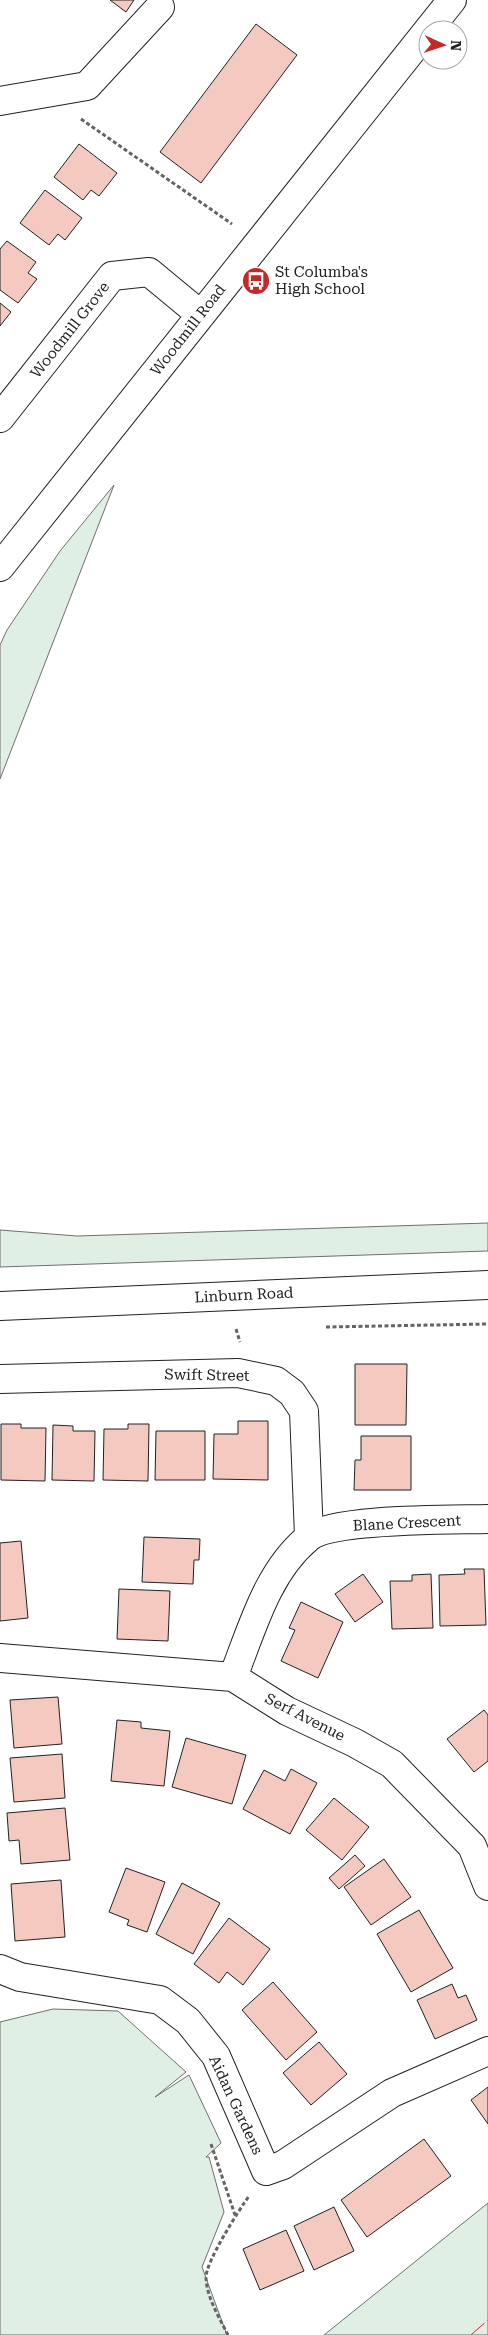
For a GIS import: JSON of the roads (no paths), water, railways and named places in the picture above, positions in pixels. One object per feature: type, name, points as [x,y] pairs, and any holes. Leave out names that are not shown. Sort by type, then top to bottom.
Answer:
[{"type":"street","name":"Woodmill Road","points":[[0,567],[452,0]]},
{"type":"street","points":[[0,101],[87,86],[160,7]]},
{"type":"street","name":"Woodmill Grove","points":[[0,418],[112,276],[149,272],[200,315]]},
{"type":"street","name":"Linburn Road","points":[[0,1306],[488,1284]]},
{"type":"street","name":"Swift Street","points":[[0,1379],[238,1373],[276,1382],[292,1393],[304,1411],[309,1536]]},
{"type":"street","name":"Blane Crescent","points":[[309,1536],[352,1524],[488,1519]]},
{"type":"street","points":[[233,1677],[262,1602],[282,1565],[309,1536]]},
{"type":"street","name":"Serf Avenue","points":[[0,1658],[233,1677],[287,1711],[355,1743],[392,1764],[472,1846],[488,1886]]},
{"type":"street","name":"Aidan Gardens","points":[[0,1969],[20,1977],[160,2000],[188,2021],[216,2056],[266,2171],[283,2165],[392,2093],[488,2051]]},
{"type":"place","name":"St Columba's High School","points":[[256,281]]}]
